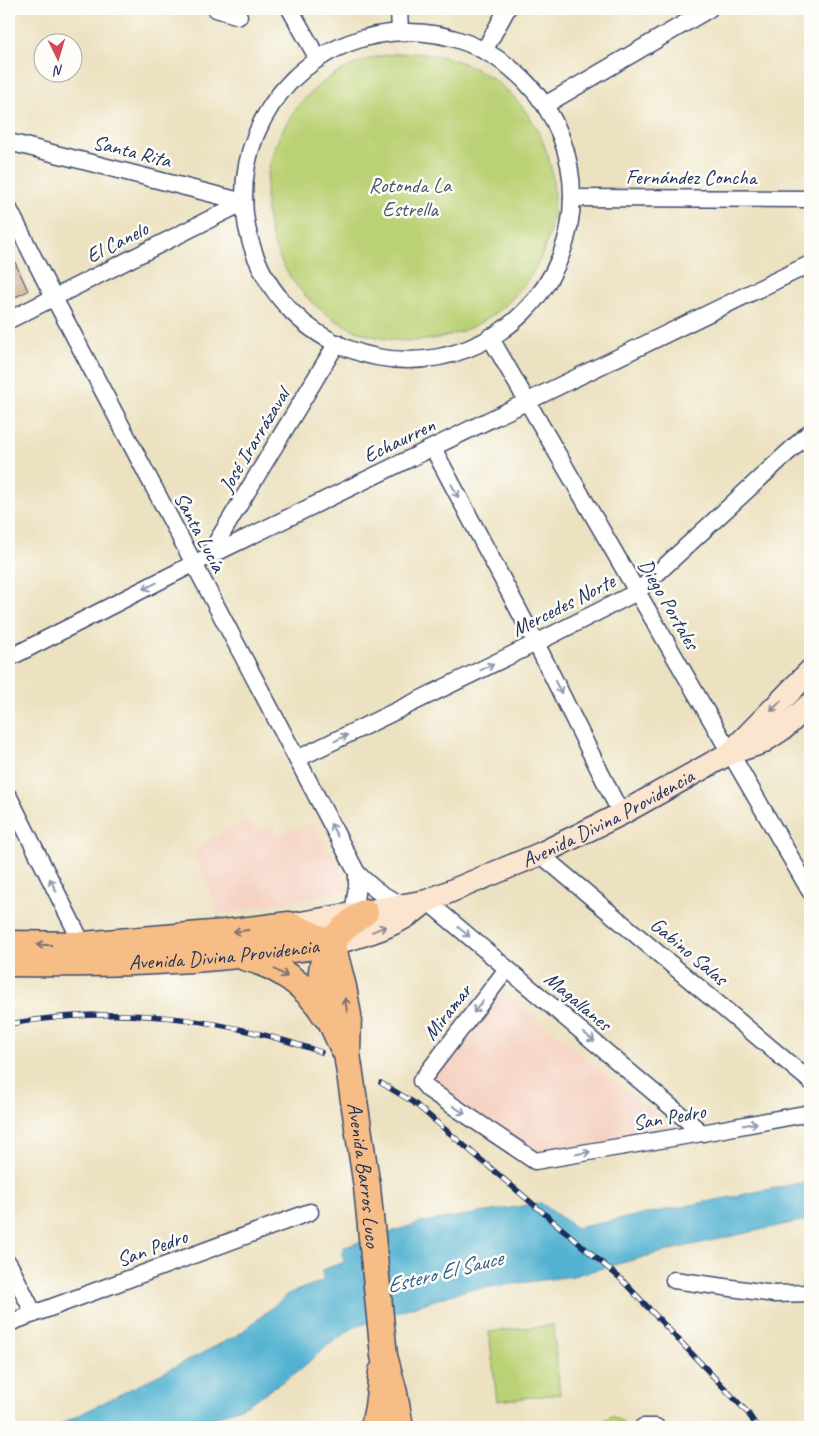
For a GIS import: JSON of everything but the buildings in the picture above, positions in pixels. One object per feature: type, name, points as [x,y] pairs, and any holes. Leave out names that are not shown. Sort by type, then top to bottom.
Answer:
[{"type":"main road","points":[[289,924],[332,944],[340,932],[359,913]]},
{"type":"main road","name":"Avenida Divina Providencia","points":[[9,944],[83,945],[224,933],[289,924]]},
{"type":"main road","name":"Avenida Divina Providencia","points":[[9,963],[87,964],[236,956],[332,944]]},
{"type":"main road","name":"Avenida Barros Luco","points":[[332,944],[321,971],[322,989],[331,1024],[347,1054]]},
{"type":"main road","name":"Avenida Barros Luco","points":[[332,944],[344,987],[348,1015],[347,1054],[367,1187],[384,1356],[394,1393],[400,1427]]},
{"type":"main road","points":[[236,956],[263,963],[290,978],[313,998],[331,1024]]},
{"type":"main road","name":"Avenida Barros Luco","points":[[374,1427],[384,1356]]},
{"type":"street","points":[[216,9],[239,16]]},
{"type":"street","points":[[290,9],[318,59]]},
{"type":"street","points":[[399,9],[400,32]]},
{"type":"street","points":[[484,51],[507,9]]},
{"type":"street","points":[[544,105],[708,9]]},
{"type":"street","points":[[400,32],[435,34],[452,38],[484,51],[518,74],[535,92],[556,126],[570,165],[572,198],[571,215],[564,248],[550,278],[518,318],[490,337],[458,352],[441,356],[406,359],[371,355],[337,344],[308,326],[283,302],[272,288],[255,256],[249,239],[244,202],[247,164],[252,145],[259,127],[278,96],[303,70],[318,59],[347,44],[364,38],[400,32]]},
{"type":"street","name":"Santa Rita","points":[[9,142],[244,202]]},
{"type":"street","name":"Fernández Concha","points":[[572,198],[810,199]]},
{"type":"street","name":"El Canelo","points":[[9,320],[244,202]]},
{"type":"street","name":"Santa Lucía","points":[[9,209],[54,298],[200,561],[297,759],[357,873],[373,890],[384,897],[402,904]]},
{"type":"street","name":"Echaurren","points":[[9,658],[200,561],[810,264]]},
{"type":"street","name":"Diego Portales","points":[[490,337],[810,891]]},
{"type":"street","name":"José Irarrázaval","points":[[200,561],[337,344]]},
{"type":"street","name":"Mercedes Norte","points":[[297,759],[536,644],[637,592],[810,432]]},
{"type":"street","points":[[433,448],[536,644],[621,814]]},
{"type":"street","name":"Avenida Divina Providencia","points":[[730,753],[810,671]]},
{"type":"street","name":"Avenida Divina Providencia","points":[[289,924],[427,901],[540,854],[621,814],[730,753],[761,743],[784,728],[810,704]]},
{"type":"street","points":[[9,797],[83,945]]},
{"type":"street","name":"Gabino Salas","points":[[540,854],[810,1081]]},
{"type":"street","points":[[357,873],[359,913]]},
{"type":"street","name":"Avenida Divina Providencia","points":[[332,944],[377,931],[411,915],[427,901]]},
{"type":"street","name":"Magallanes","points":[[427,901],[702,1133]]},
{"type":"street","name":"Miramar","points":[[507,968],[420,1081],[428,1089],[535,1161]]},
{"type":"street","name":"San Pedro","points":[[535,1161],[810,1113]]},
{"type":"street","name":"San Pedro","points":[[9,1323],[310,1212]]},
{"type":"street","points":[[9,1264],[34,1314]]},
{"type":"street","points":[[674,1280],[774,1294],[810,1293]]},
{"type":"street","points":[[643,1427],[656,1427]]},
{"type":"shaded area","points":[[245,820],[259,832],[273,823],[278,834],[313,824],[352,889],[218,915],[194,849]]},
{"type":"shaded area","points":[[499,988],[669,1125],[661,1135],[535,1152],[421,1081]]},
{"type":"green space","name":"Rotonda La Estrella","points":[[410,53],[438,56],[465,64],[490,77],[512,95],[530,117],[543,142],[551,169],[554,197],[551,225],[543,252],[530,277],[512,299],[490,317],[465,330],[438,338],[410,341],[382,338],[355,330],[330,317],[308,299],[290,277],[277,252],[269,225],[266,197],[269,169],[277,142],[290,117],[308,95],[330,77],[355,64],[382,56]]},
{"type":"green space","points":[[553,1325],[560,1394],[497,1401],[489,1332]]},
{"type":"green space","points":[[612,1416],[624,1423],[622,1427],[591,1427]]},
{"type":"water","name":"Estero El Sauce","points":[[810,1181],[810,1219],[678,1248],[573,1276],[467,1290],[406,1309],[353,1328],[327,1346],[297,1372],[247,1405],[194,1426],[55,1427],[238,1335],[290,1293],[323,1281],[322,1270],[344,1262],[342,1248],[419,1223],[541,1203],[576,1228]]},
{"type":"railway","points":[[9,1024],[89,1015],[166,1017],[205,1022],[243,1030],[321,1052]]},
{"type":"railway","points":[[381,1083],[413,1102],[621,1279],[748,1413],[757,1427]]}]
